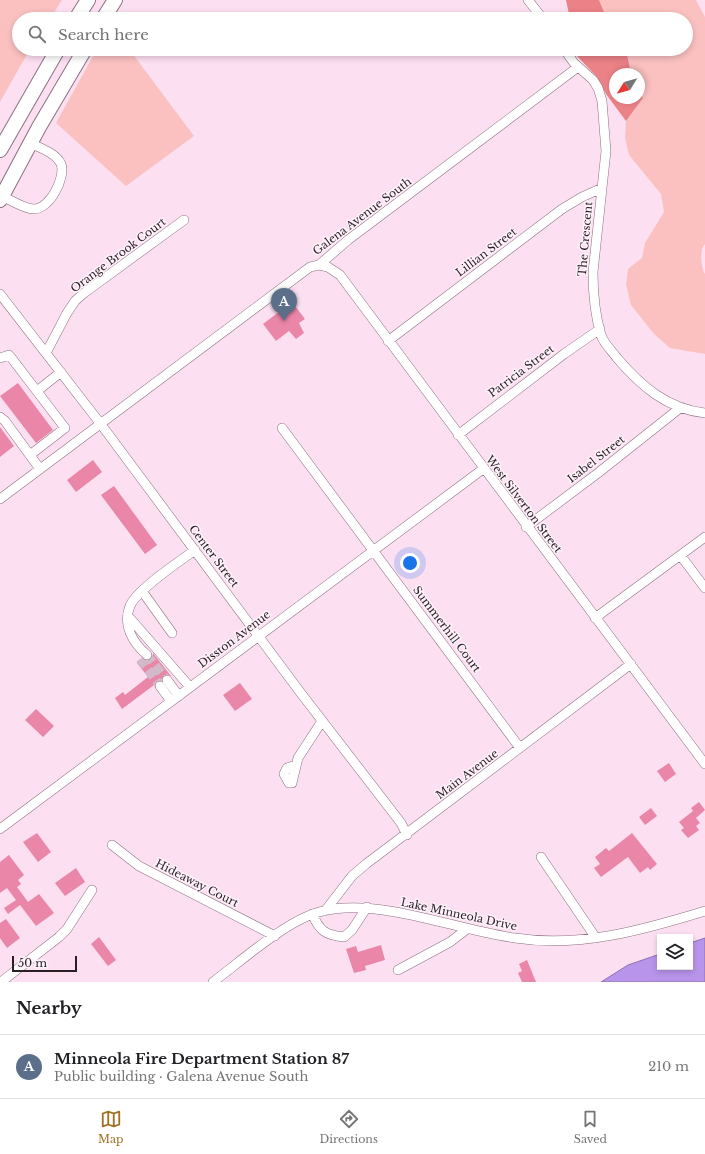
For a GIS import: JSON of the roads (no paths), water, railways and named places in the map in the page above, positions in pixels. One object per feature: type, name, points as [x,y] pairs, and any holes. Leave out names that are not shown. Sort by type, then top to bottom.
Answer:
[{"type":"highway","points":[[80,12],[88,0]]},
{"type":"highway","points":[[107,12],[115,0]]},
{"type":"highway","points":[[0,150],[54,56]]},
{"type":"highway","points":[[1,198],[30,143],[80,56]]},
{"type":"street","points":[[528,0],[537,12]]},
{"type":"street","name":"The Crescent","points":[[569,56],[578,67],[593,80],[601,93],[606,136],[602,188],[592,272],[593,290],[600,329],[605,343],[643,386],[659,398],[680,408],[705,413]]},
{"type":"street","name":"Galena Avenue South","points":[[0,499],[310,267],[319,265],[348,240],[578,67]]},
{"type":"street","points":[[1,198],[32,210],[38,209],[49,202],[63,174],[61,163],[56,157],[30,143]]},
{"type":"street","name":"Lillian Street","points":[[388,341],[562,210],[582,197],[602,188]]},
{"type":"street","name":"Orange Brook Court","points":[[46,353],[75,302],[84,293],[184,220]]},
{"type":"street","name":"West Silverton Street","points":[[319,265],[328,267],[340,275],[526,527],[631,664],[705,764]]},
{"type":"street","name":"Center Street","points":[[0,294],[100,423],[322,721],[401,823],[407,834]]},
{"type":"street","name":"Patricia Street","points":[[458,434],[564,354],[600,329]]},
{"type":"street","points":[[0,358],[9,356],[65,428],[30,455]]},
{"type":"street","points":[[37,391],[61,372]]},
{"type":"street","name":"Isabel Street","points":[[526,527],[598,473],[680,408]]},
{"type":"street","points":[[0,418],[40,469]]},
{"type":"street","name":"Summerhill Court","points":[[282,428],[520,748]]},
{"type":"street","name":"Disston Avenue","points":[[0,829],[483,468]]},
{"type":"street","points":[[596,618],[705,537]]},
{"type":"street","points":[[143,657],[131,636],[128,616],[129,606],[142,591],[195,550]]},
{"type":"street","points":[[681,556],[705,588]]},
{"type":"street","points":[[142,591],[172,632]]},
{"type":"street","points":[[128,616],[190,687]]},
{"type":"street","name":"Main Avenue","points":[[325,911],[352,876],[631,664]]},
{"type":"street","points":[[171,701],[164,683],[179,696]]},
{"type":"street","points":[[296,765],[298,758],[322,721]]},
{"type":"street","name":"Hideaway Court","points":[[112,845],[139,866],[275,936]]},
{"type":"street","points":[[541,857],[596,938]]},
{"type":"street","points":[[2,982],[67,929],[92,890]]},
{"type":"street","name":"Lake Minneola Drive","points":[[213,982],[275,936],[304,918],[312,914],[351,906],[401,914],[467,929],[539,941],[596,938],[647,929],[705,911]]},
{"type":"street","points":[[312,914],[318,928],[323,932],[344,937],[352,930],[367,908]]},
{"type":"street","points":[[398,970],[450,942],[467,929]]},
{"type":"tunnel","points":[[147,655],[167,680]]},
{"type":"tunnel","points":[[140,659],[160,686]]},
{"type":"place","name":"Minneola Fire Department Station 87","points":[[284,321]]}]
